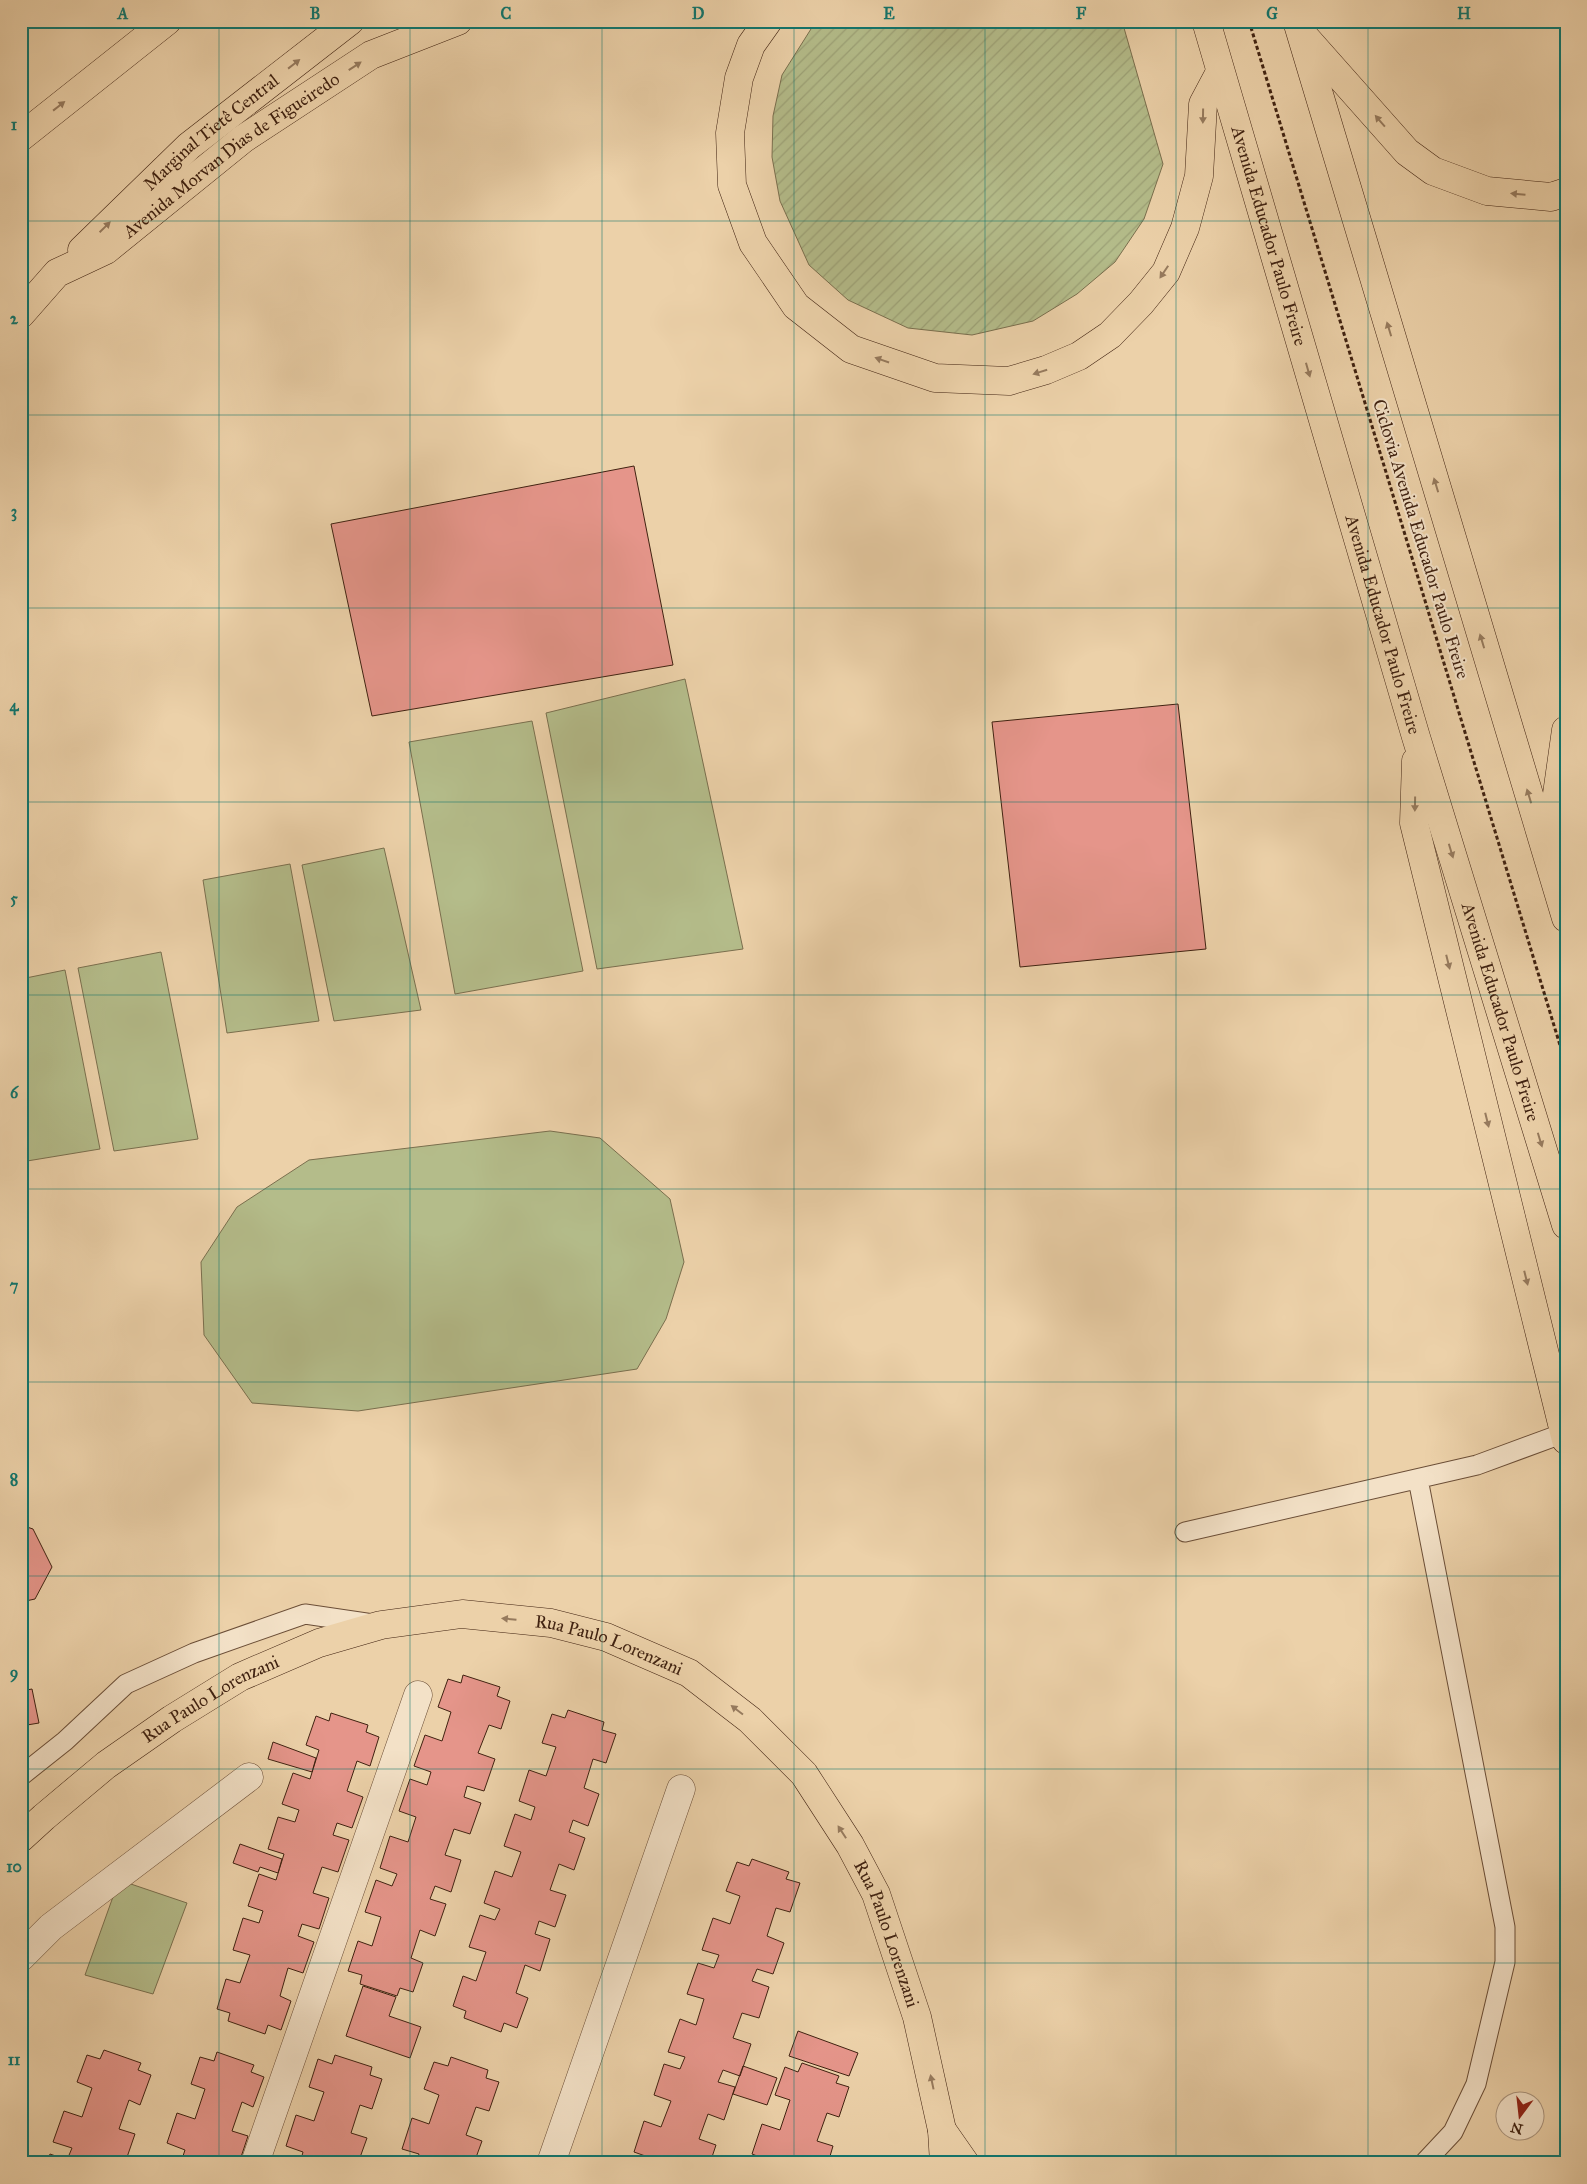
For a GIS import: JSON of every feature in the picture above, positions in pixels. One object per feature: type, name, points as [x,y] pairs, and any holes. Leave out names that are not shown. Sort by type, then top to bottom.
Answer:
[{"type":"main road","points":[[21,136],[167,21]]},
{"type":"main road","name":"Marginal Tietê Central","points":[[57,273],[189,146],[350,21]]},
{"type":"main road","name":"Avenida Morvan Dias de Figueiredo","points":[[21,314],[57,273],[106,250],[243,139],[371,56],[458,21]]},
{"type":"main road","points":[[768,21],[751,45],[738,78],[730,133],[732,185],[753,242],[796,306],[850,349],[935,378],[1009,381],[1046,370],[1079,356],[1110,335],[1141,303],[1166,272],[1185,228],[1199,176],[1203,104],[1220,72]]},
{"type":"main road","name":"Avenida Educador Paulo Freire","points":[[1206,21],[1416,737],[1566,1225]]},
{"type":"main road","points":[[1298,26],[1407,152],[1433,171],[1487,191],[1551,197],[1566,192]]},
{"type":"main road","points":[[1298,26],[1566,918]]},
{"type":"main road","points":[[1548,860],[1566,730]]},
{"type":"main road","points":[[1416,737],[1414,823],[1565,1436]]},
{"type":"main road","name":"Rua Paulo Lorenzani","points":[[21,1838],[106,1765],[172,1719],[240,1677],[319,1643],[381,1625],[462,1614],[551,1623],[606,1636],[689,1673],[750,1720],[804,1774],[850,1845],[876,1894],[917,2017],[942,2130],[944,2163]]},
{"type":"main road","points":[[942,2130],[965,2163]]},
{"type":"street","points":[[255,2163],[418,1695]]},
{"type":"street","points":[[21,1957],[51,1927],[249,1777]]},
{"type":"street","points":[[551,2163],[681,1788]]},
{"type":"lane","points":[[1185,1532],[1477,1465],[1565,1436]]},
{"type":"lane","points":[[1418,1479],[1505,1927],[1505,1962],[1476,2084],[1453,2132],[1424,2163]]},
{"type":"lane","points":[[21,1776],[65,1741],[126,1684],[194,1653],[305,1614],[381,1625]]},
{"type":"path","name":"Ciclovia Avenida Educador Paulo Freire","points":[[1249,21],[1566,1065]]},
{"type":"green space","points":[[816,21],[1122,21],[1163,164],[1144,219],[1115,262],[1077,294],[1033,321],[972,335],[908,328],[848,300],[809,265],[780,201],[772,157],[773,116],[782,75]]},
{"type":"green space","points":[[685,679],[743,949],[597,969],[546,713]]},
{"type":"green space","points":[[532,721],[583,971],[455,994],[409,742]]},
{"type":"green space","points":[[384,848],[421,1010],[334,1021],[302,865]]},
{"type":"green space","points":[[290,864],[319,1021],[227,1033],[203,880]]},
{"type":"green space","points":[[161,952],[198,1139],[114,1151],[78,968]]},
{"type":"green space","points":[[65,970],[100,1149],[21,1162],[21,979]]},
{"type":"green space","points":[[550,1131],[600,1138],[670,1199],[684,1262],[666,1319],[637,1369],[358,1411],[252,1403],[204,1335],[201,1262],[237,1207],[309,1160]]},
{"type":"green space","points":[[119,1880],[187,1903],[153,1994],[85,1975]]},
{"type":"building","points":[[634,466],[673,665],[372,716],[331,524]]},
{"type":"building","points":[[1178,704],[1206,949],[1020,967],[992,722]]},
{"type":"building","points":[[21,1445],[28,1471],[21,1472]]},
{"type":"building","points":[[21,1525],[33,1529],[52,1567],[35,1599],[21,1602]]},
{"type":"building","points":[[463,1675],[500,1687],[497,1696],[510,1701],[501,1729],[489,1725],[478,1753],[495,1759],[484,1791],[467,1786],[464,1797],[481,1803],[470,1834],[454,1829],[445,1855],[461,1860],[451,1892],[435,1886],[430,1899],[446,1904],[435,1936],[420,1930],[411,1958],[423,1963],[413,1992],[400,1988],[397,1996],[360,1984],[362,1975],[348,1971],[358,1941],[372,1946],[381,1917],[365,1912],[376,1880],[392,1886],[397,1874],[380,1868],[390,1836],[408,1842],[416,1817],[399,1811],[410,1779],[427,1785],[431,1772],[414,1766],[425,1735],[442,1741],[451,1712],[438,1707],[448,1679],[461,1683]]},
{"type":"building","points":[[32,1689],[39,1723],[21,1726],[21,1691]]},
{"type":"building","points":[[568,1710],[604,1722],[602,1730],[616,1734],[606,1763],[593,1759],[584,1788],[599,1794],[588,1826],[573,1820],[569,1832],[585,1838],[574,1870],[559,1864],[550,1890],[566,1895],[555,1927],[539,1921],[535,1934],[550,1939],[540,1971],[525,1965],[516,1993],[528,1998],[517,2028],[504,2023],[501,2032],[464,2018],[466,2011],[453,2006],[463,1976],[476,1981],[486,1952],[469,1947],[480,1915],[495,1920],[500,1909],[484,1903],[495,1871],[512,1877],[521,1852],[504,1846],[515,1814],[531,1820],[535,1807],[519,1801],[529,1770],[546,1776],[556,1747],[542,1743],[552,1714],[565,1718]]},
{"type":"building","points":[[331,1713],[368,1725],[366,1732],[379,1737],[370,1766],[357,1761],[347,1791],[363,1797],[352,1828],[337,1823],[333,1835],[349,1840],[338,1872],[322,1867],[313,1893],[329,1898],[319,1929],[302,1924],[298,1936],[314,1942],[303,1973],[288,1968],[280,1996],[291,2001],[281,2030],[268,2025],[265,2034],[228,2021],[230,2013],[217,2009],[226,1979],[240,1983],[250,1955],[233,1950],[243,1918],[259,1923],[263,1911],[248,1906],[259,1874],[276,1880],[284,1854],[268,1849],[278,1817],[295,1822],[299,1810],[282,1804],[293,1773],[310,1779],[319,1750],[306,1745],[316,1716],[329,1721]]},
{"type":"building","points":[[273,1742],[316,1758],[312,1772],[268,1759]]},
{"type":"building","points":[[240,1844],[282,1859],[278,1873],[260,1867],[258,1872],[233,1863]]},
{"type":"building","points":[[752,1859],[789,1872],[786,1879],[800,1883],[790,1912],[776,1908],[767,1936],[784,1943],[773,1974],[757,1969],[752,1981],[769,1987],[759,2018],[742,2013],[733,2038],[751,2044],[740,2076],[723,2070],[718,2082],[735,2087],[724,2120],[708,2114],[699,2139],[716,2145],[710,2163],[649,2163],[651,2158],[634,2152],[644,2121],[661,2127],[671,2101],[654,2095],[664,2064],[680,2069],[685,2057],[668,2052],[680,2019],[696,2025],[704,1999],[687,1994],[698,1963],[714,1968],[719,1955],[702,1950],[713,1918],[730,1924],[740,1896],[726,1891],[737,1862],[749,1866]]},
{"type":"building","points":[[363,1986],[396,1997],[389,2016],[421,2027],[410,2058],[346,2036]]},
{"type":"building","points":[[798,2031],[858,2053],[849,2076],[789,2056]]},
{"type":"building","points":[[104,2050],[141,2063],[138,2070],[151,2075],[140,2105],[129,2100],[119,2129],[135,2134],[125,2163],[108,2161],[107,2163],[46,2163],[50,2154],[67,2160],[72,2148],[53,2142],[64,2111],[82,2117],[92,2088],[77,2082],[87,2055],[100,2059]]},
{"type":"building","points":[[217,2052],[254,2065],[251,2072],[264,2077],[253,2107],[242,2102],[232,2131],[248,2136],[239,2163],[160,2163],[163,2156],[181,2162],[185,2150],[167,2143],[177,2113],[195,2119],[205,2089],[191,2084],[200,2057],[214,2061]]},
{"type":"building","points":[[335,2055],[372,2067],[370,2075],[382,2079],[372,2109],[360,2105],[351,2133],[367,2138],[358,2163],[300,2163],[303,2152],[286,2146],[296,2115],[314,2121],[324,2092],[309,2087],[318,2059],[332,2064]]},
{"type":"building","points":[[451,2057],[488,2070],[486,2078],[499,2082],[489,2111],[476,2107],[466,2135],[482,2141],[474,2163],[416,2163],[419,2154],[402,2149],[412,2118],[429,2124],[439,2095],[424,2089],[434,2062],[448,2066]]},
{"type":"building","points":[[802,2063],[839,2076],[836,2083],[849,2087],[839,2117],[827,2113],[817,2141],[833,2146],[828,2163],[769,2163],[770,2161],[752,2154],[762,2124],[780,2130],[790,2100],[775,2095],[785,2067],[798,2072]]},
{"type":"building","points":[[743,2066],[777,2078],[767,2105],[733,2094]]}]
